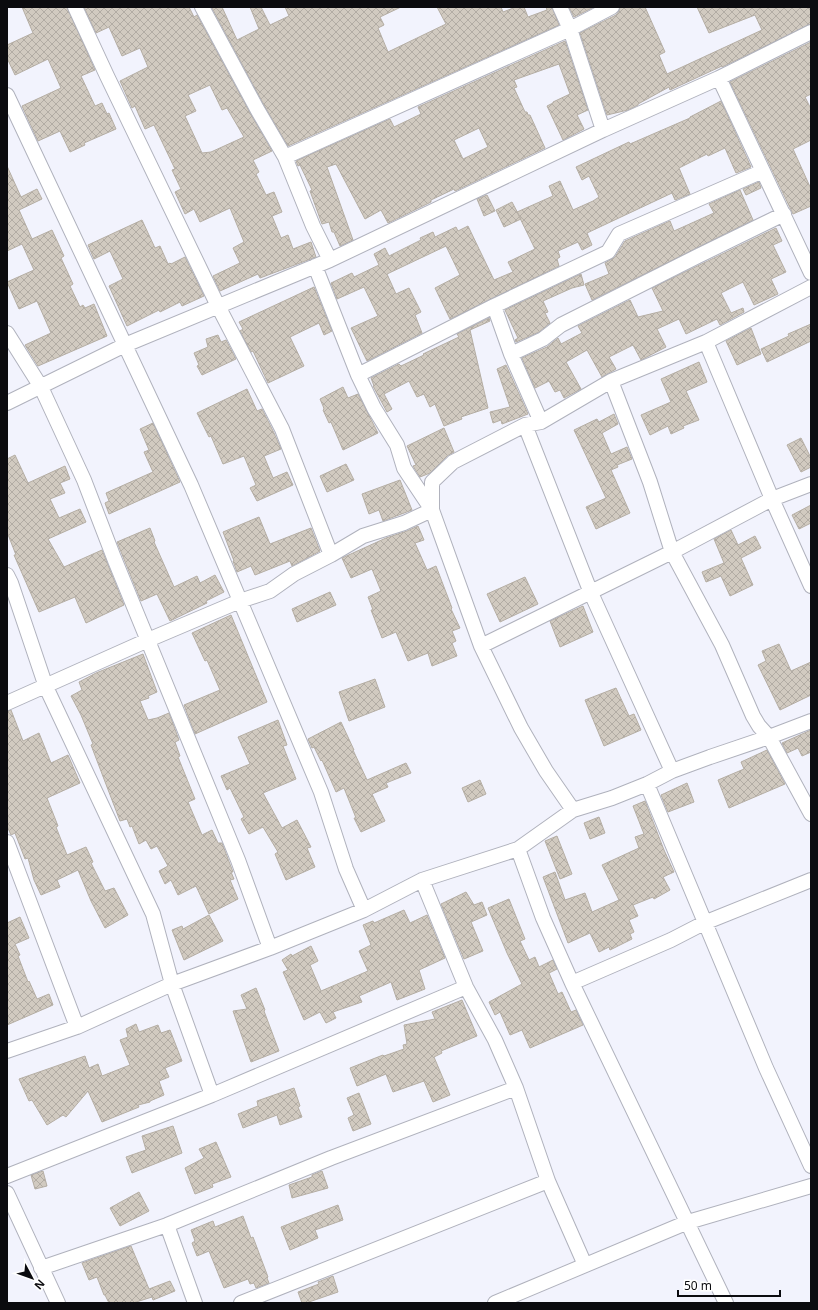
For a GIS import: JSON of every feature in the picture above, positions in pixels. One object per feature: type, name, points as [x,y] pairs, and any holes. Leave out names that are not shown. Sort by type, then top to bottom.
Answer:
[{"type":"street","points":[[76,7],[111,84],[218,306],[282,429],[331,555]]},
{"type":"street","points":[[202,7],[257,109],[285,157],[313,226],[330,260]]},
{"type":"street","points":[[560,7],[570,29],[604,130]]},
{"type":"street","points":[[285,157],[570,29],[612,7]]},
{"type":"street","points":[[7,403],[125,345],[330,260],[604,130],[719,78],[811,32]]},
{"type":"street","points":[[719,78],[811,273]]},
{"type":"street","points":[[7,96],[190,485],[321,792],[346,869],[364,910]]},
{"type":"street","points":[[358,375],[494,306],[608,252],[619,234],[763,171]]},
{"type":"street","points":[[511,354],[543,339],[568,322],[784,214]]},
{"type":"street","points":[[316,266],[358,375],[374,408],[397,445],[404,468],[432,510],[481,646],[521,728],[546,771],[573,810]]},
{"type":"street","points":[[432,510],[432,482],[453,462],[525,425],[541,422],[611,381],[706,342],[811,287]]},
{"type":"street","points":[[494,306],[511,354],[541,422]]},
{"type":"street","points":[[7,333],[41,387],[84,480],[114,558],[238,860],[270,948]]},
{"type":"street","points":[[706,342],[772,499],[811,586]]},
{"type":"street","points":[[611,381],[650,482],[672,552],[722,645],[753,716],[759,726],[770,737],[811,814]]},
{"type":"street","points":[[525,425],[591,593],[672,771]]},
{"type":"street","points":[[481,646],[591,593],[772,499],[811,484]]},
{"type":"street","points":[[7,703],[46,687],[148,640],[240,601],[270,591],[294,574],[331,555],[363,536],[404,523],[432,510]]},
{"type":"street","points":[[7,575],[46,687],[153,914],[172,984],[212,1095]]},
{"type":"street","points":[[7,1051],[76,1027],[172,984],[270,948],[364,910],[422,880],[518,849],[573,810],[612,798],[647,784],[672,771],[811,721]]},
{"type":"street","points":[[647,784],[766,1068],[811,1166]]},
{"type":"street","points":[[7,842],[76,1027]]},
{"type":"street","points":[[518,849],[543,918],[572,983],[726,1303]]},
{"type":"street","points":[[422,880],[466,987],[495,1040],[516,1088],[548,1181],[585,1265]]},
{"type":"street","points":[[572,983],[671,940],[704,923],[811,880]]},
{"type":"street","points":[[7,1176],[212,1095],[466,987]]},
{"type":"street","points":[[41,1268],[167,1225],[331,1158],[516,1088]]},
{"type":"street","points":[[242,1303],[548,1181]]},
{"type":"street","points":[[495,1303],[688,1222],[811,1186]]},
{"type":"street","points":[[7,1193],[58,1303]]},
{"type":"street","points":[[167,1225],[195,1303]]},
{"type":"building","points":[[22,7],[67,7],[95,70],[81,76],[95,106],[102,103],[107,114],[109,113],[116,129],[84,143],[85,145],[70,152],[60,131],[38,141],[22,106],[61,88],[48,59],[15,75],[7,58],[7,45],[33,33]]},
{"type":"building","points":[[84,7],[189,7],[194,17],[197,15],[272,151],[253,160],[259,172],[256,174],[266,195],[274,192],[282,212],[272,216],[281,238],[288,235],[293,249],[311,242],[316,257],[260,278],[258,274],[220,291],[213,276],[240,263],[233,248],[244,242],[230,208],[200,222],[194,209],[185,214],[175,192],[181,189],[172,170],[175,169],[154,125],[145,129],[135,106],[132,108],[120,81],[148,67],[140,48],[122,56],[109,27],[96,33]],"holes":[[[210,85],[222,110],[227,108],[244,137],[211,152],[202,153],[185,116],[196,111],[188,95]]]},
{"type":"building","points":[[222,7],[237,40],[259,29],[250,7],[261,7],[270,25],[289,16],[285,7],[401,7],[380,17],[384,25],[378,28],[388,52],[446,24],[437,7],[501,7],[503,12],[516,7],[524,7],[528,17],[547,10],[546,7],[552,7],[559,25],[288,146],[264,105],[212,8]]},
{"type":"building","points":[[569,7],[594,7],[574,17]]},
{"type":"building","points":[[620,7],[645,7],[665,52],[659,55],[667,74],[762,30],[755,15],[709,33],[697,7],[809,7],[811,12],[811,24],[722,67],[670,90],[669,87],[628,110],[607,115],[580,33],[616,15]]},
{"type":"building","points":[[565,41],[588,110],[577,115],[584,129],[563,140],[547,106],[570,94],[559,64],[514,80],[517,87],[514,88],[525,112],[530,115],[545,148],[455,191],[454,189],[388,223],[381,210],[365,219],[336,164],[327,167],[353,240],[340,246],[334,232],[332,232],[329,222],[322,224],[310,191],[312,190],[300,165],[298,166],[296,161],[390,119],[394,127],[421,114],[418,107]],"holes":[[[479,128],[488,147],[463,159],[454,140]]]},
{"type":"building","points":[[811,42],[811,94],[805,97],[811,109],[811,140],[793,149],[811,189],[811,206],[793,214],[730,82]]},
{"type":"building","points":[[721,101],[751,167],[736,173],[725,148],[708,156],[707,154],[679,168],[690,194],[675,200],[672,193],[587,233],[592,245],[582,250],[578,242],[558,251],[560,257],[557,259],[559,266],[450,319],[435,288],[460,275],[446,246],[387,274],[396,294],[409,288],[421,312],[415,315],[422,333],[367,361],[351,328],[378,316],[364,287],[337,299],[331,283],[352,273],[354,277],[379,265],[374,254],[385,248],[389,256],[421,240],[420,238],[433,232],[435,237],[456,227],[458,231],[468,226],[494,280],[513,272],[508,262],[535,249],[517,212],[553,196],[549,186],[560,181],[573,210],[593,201],[599,197],[589,176],[582,180],[576,167],[629,142],[630,144],[690,118]]},
{"type":"building","points":[[7,166],[21,197],[37,189],[42,199],[19,210],[32,239],[52,230],[64,256],[61,258],[73,284],[70,286],[80,307],[83,305],[85,308],[94,304],[107,336],[38,366],[25,345],[51,333],[37,301],[19,309],[7,282],[34,270],[22,244],[7,251]]},
{"type":"building","points":[[759,182],[761,188],[746,195],[743,189]]},
{"type":"building","points":[[740,190],[753,220],[592,300],[585,284],[609,274],[605,263],[615,257],[625,241],[670,221],[674,231],[714,213],[709,204]]},
{"type":"building","points":[[487,195],[495,211],[484,216],[477,199]]},
{"type":"building","points":[[512,202],[521,219],[504,227],[496,210]]},
{"type":"building","points":[[142,220],[155,248],[160,246],[168,264],[185,257],[204,296],[182,306],[180,302],[160,312],[159,310],[127,326],[109,286],[123,279],[110,251],[94,259],[88,245]]},
{"type":"building","points":[[776,228],[782,241],[773,245],[786,272],[771,279],[778,294],[754,305],[743,282],[721,293],[731,313],[743,308],[744,312],[720,325],[717,319],[686,334],[679,319],[657,329],[666,347],[641,360],[633,345],[609,357],[616,369],[602,377],[587,350],[566,362],[581,389],[564,398],[560,390],[555,392],[549,381],[535,388],[522,358],[547,347],[558,338],[561,344],[582,333],[578,326],[630,300],[638,317],[663,311],[652,288]]},
{"type":"building","points":[[581,274],[584,285],[572,288],[543,301],[548,312],[545,313],[550,323],[539,332],[516,342],[515,340],[518,338],[505,310]]},
{"type":"building","points":[[314,287],[332,331],[324,335],[319,323],[290,337],[304,366],[268,383],[253,351],[251,352],[240,331],[243,329],[239,322]]},
{"type":"building","points":[[489,318],[490,321],[470,330],[488,408],[461,417],[462,419],[444,426],[435,404],[430,407],[424,394],[417,397],[409,381],[384,394],[392,409],[387,412],[373,386],[371,378],[399,364],[401,366],[424,355],[423,354],[459,337],[457,334]]},
{"type":"building","points":[[811,324],[811,341],[767,362],[761,349],[789,336],[788,334]]},
{"type":"building","points":[[751,328],[761,354],[737,365],[726,341]]},
{"type":"building","points":[[218,335],[221,342],[226,340],[236,359],[202,375],[197,366],[199,365],[194,353],[208,347],[206,339]]},
{"type":"building","points":[[699,362],[707,382],[686,391],[699,420],[683,426],[684,428],[671,434],[668,426],[650,435],[641,415],[671,402],[661,379]]},
{"type":"building","points":[[506,365],[528,414],[502,424],[501,420],[493,423],[490,412],[510,407],[497,369]]},
{"type":"building","points":[[343,387],[348,398],[358,394],[378,433],[343,450],[331,422],[329,423],[323,410],[324,409],[320,399]]},
{"type":"building","points":[[247,389],[257,411],[262,409],[281,449],[264,456],[273,478],[287,472],[293,485],[257,501],[250,488],[256,485],[244,456],[223,464],[211,436],[209,437],[197,413]]},
{"type":"building","points":[[614,414],[618,424],[602,433],[611,454],[627,447],[632,459],[617,465],[618,467],[611,470],[630,513],[596,529],[586,507],[606,498],[574,430],[597,419],[599,422]]},
{"type":"building","points":[[153,423],[180,482],[109,514],[105,503],[109,501],[106,493],[153,472],[144,452],[149,450],[140,429]]},
{"type":"building","points":[[444,428],[454,452],[447,456],[430,473],[420,477],[413,466],[416,465],[407,446]]},
{"type":"building","points":[[801,438],[811,458],[811,467],[801,472],[787,445]]},
{"type":"building","points":[[15,455],[28,483],[65,466],[70,479],[60,483],[65,493],[50,499],[59,518],[80,509],[86,522],[48,539],[64,567],[102,550],[124,605],[86,623],[75,597],[39,612],[14,555],[16,555],[7,532],[7,459]]},
{"type":"building","points":[[346,464],[354,480],[327,492],[320,476]]},
{"type":"building","points":[[400,480],[412,510],[383,521],[379,510],[369,514],[362,494]]},
{"type":"building","points":[[811,505],[811,523],[799,529],[792,515]]},
{"type":"building","points":[[259,517],[270,544],[311,528],[320,551],[292,566],[290,561],[255,575],[251,566],[237,572],[223,532]]},
{"type":"building","points":[[418,526],[424,540],[415,543],[427,570],[436,566],[452,608],[451,609],[460,628],[452,631],[456,641],[452,643],[457,656],[432,666],[428,653],[408,661],[396,632],[382,638],[371,610],[373,610],[368,597],[381,591],[372,569],[351,578],[342,558],[386,538]]},
{"type":"building","points":[[150,528],[155,541],[154,542],[174,587],[197,576],[200,583],[215,575],[224,592],[206,601],[207,603],[170,621],[157,594],[141,601],[117,542]]},
{"type":"building","points":[[731,530],[738,545],[755,536],[761,548],[741,558],[753,585],[730,596],[721,576],[706,582],[702,572],[724,563],[714,539]]},
{"type":"building","points":[[525,577],[538,604],[500,622],[487,594]]},
{"type":"building","points":[[330,592],[336,605],[297,622],[292,609]]},
{"type":"building","points":[[583,606],[593,632],[560,647],[550,621]]},
{"type":"building","points":[[231,615],[267,702],[195,734],[184,705],[220,690],[207,660],[205,661],[192,633]]},
{"type":"building","points":[[779,644],[791,671],[811,662],[811,695],[780,710],[758,665],[766,661],[762,651]]},
{"type":"building","points":[[143,654],[157,692],[148,696],[149,698],[140,701],[148,720],[169,713],[179,740],[175,742],[180,756],[178,757],[195,799],[188,802],[202,835],[212,830],[218,843],[222,843],[233,872],[231,872],[234,879],[230,880],[238,899],[209,914],[196,886],[178,895],[171,880],[165,884],[159,871],[168,866],[157,846],[151,849],[146,840],[139,844],[132,826],[130,827],[127,819],[120,821],[91,745],[93,744],[71,696],[82,690],[79,682],[96,673]]},
{"type":"building","points":[[375,679],[385,707],[349,721],[339,692]]},
{"type":"building","points":[[616,688],[629,716],[634,714],[641,730],[604,746],[585,700]]},
{"type":"building","points":[[11,710],[23,741],[39,733],[51,763],[68,755],[80,783],[47,798],[67,855],[86,847],[93,862],[91,863],[105,891],[114,888],[128,915],[105,928],[91,901],[78,870],[57,880],[60,887],[41,895],[34,880],[28,858],[25,859],[15,833],[11,835],[7,826],[7,711]]},
{"type":"building","points":[[278,720],[287,745],[283,746],[296,779],[263,793],[282,828],[297,820],[311,847],[307,848],[315,867],[286,880],[275,854],[278,852],[263,827],[249,834],[241,819],[244,817],[230,788],[227,790],[221,776],[250,764],[238,737]]},
{"type":"building","points":[[341,722],[367,780],[406,763],[411,773],[386,783],[388,787],[372,794],[385,821],[361,832],[354,818],[356,818],[344,788],[336,792],[322,760],[321,761],[314,747],[312,748],[308,739]]},
{"type":"building","points":[[811,730],[811,752],[802,756],[798,748],[787,753],[782,743]]},
{"type":"building","points":[[767,750],[785,784],[729,808],[718,780],[744,769],[741,762]]},
{"type":"building","points":[[480,780],[486,794],[468,802],[462,788]]},
{"type":"building","points":[[687,783],[694,802],[668,812],[661,795]]},
{"type":"building","points":[[645,801],[674,872],[663,877],[670,890],[654,899],[653,897],[633,905],[638,916],[629,920],[634,932],[630,934],[632,939],[610,950],[609,947],[599,952],[590,933],[568,943],[543,877],[555,872],[565,900],[585,893],[592,912],[619,900],[602,865],[639,848],[635,837],[644,834],[633,806]]},
{"type":"building","points":[[599,817],[605,833],[590,839],[584,823]]},
{"type":"building","points":[[557,836],[572,874],[560,879],[545,841]]},
{"type":"building","points":[[466,892],[474,905],[482,902],[487,915],[471,922],[483,951],[464,959],[441,904]]},
{"type":"building","points":[[509,899],[525,939],[520,941],[529,960],[535,957],[539,967],[553,960],[557,969],[549,973],[558,994],[562,992],[571,1012],[576,1010],[583,1025],[530,1048],[522,1030],[510,1035],[500,1012],[495,1015],[489,1002],[522,984],[488,908]]},
{"type":"building","points":[[404,910],[410,923],[427,915],[445,958],[419,970],[425,989],[397,1000],[391,982],[359,996],[362,1002],[333,1012],[336,1018],[326,1023],[320,1012],[304,1020],[283,972],[288,970],[282,960],[291,954],[292,956],[311,946],[318,961],[310,965],[321,991],[368,971],[359,951],[371,945],[363,925],[373,921],[374,923]]},
{"type":"building","points":[[209,915],[223,941],[184,960],[172,930],[182,926],[183,929]]},
{"type":"building","points":[[20,917],[29,938],[15,944],[20,955],[18,956],[28,982],[29,981],[37,999],[49,994],[53,1005],[7,1025],[7,923]]},
{"type":"building","points":[[256,988],[279,1051],[251,1062],[233,1011],[247,1009],[241,995]]},
{"type":"building","points":[[462,1000],[477,1036],[441,1051],[442,1053],[434,1057],[450,1095],[433,1102],[424,1081],[393,1092],[386,1074],[357,1086],[350,1068],[383,1055],[384,1056],[404,1049],[403,1045],[407,1044],[404,1025],[435,1019],[432,1012]]},
{"type":"building","points":[[136,1024],[139,1032],[158,1025],[161,1033],[170,1030],[182,1061],[165,1068],[169,1077],[159,1081],[164,1095],[150,1102],[138,1105],[139,1107],[102,1122],[88,1091],[66,1117],[63,1115],[47,1125],[32,1100],[29,1101],[19,1079],[85,1056],[89,1068],[98,1064],[102,1076],[130,1065],[120,1040],[128,1037],[126,1029]]},
{"type":"building","points":[[294,1088],[302,1117],[280,1125],[277,1115],[243,1128],[238,1114],[258,1106],[257,1101]]},
{"type":"building","points":[[359,1093],[371,1124],[353,1131],[348,1118],[354,1115],[347,1098]]},
{"type":"building","points":[[173,1126],[182,1153],[132,1173],[126,1157],[146,1150],[142,1136]]},
{"type":"building","points":[[216,1142],[231,1177],[212,1184],[213,1187],[195,1194],[185,1168],[204,1158],[199,1149]]},
{"type":"building","points":[[43,1171],[47,1186],[35,1189],[31,1175]]},
{"type":"building","points":[[322,1171],[328,1188],[292,1198],[289,1185],[312,1177],[312,1175]]},
{"type":"building","points":[[139,1192],[149,1211],[120,1226],[110,1208]]},
{"type":"building","points":[[338,1205],[343,1220],[315,1230],[318,1238],[290,1250],[281,1227]]},
{"type":"building","points":[[243,1216],[251,1238],[253,1237],[269,1283],[256,1288],[254,1283],[250,1284],[248,1279],[224,1288],[209,1251],[197,1256],[192,1243],[195,1241],[191,1230],[213,1221],[215,1227]]},
{"type":"building","points":[[131,1246],[149,1289],[170,1281],[175,1291],[153,1300],[152,1297],[133,1303],[109,1303],[97,1277],[89,1280],[82,1263]]},
{"type":"building","points":[[333,1276],[338,1292],[302,1303],[298,1292],[319,1284],[318,1282]]}]
